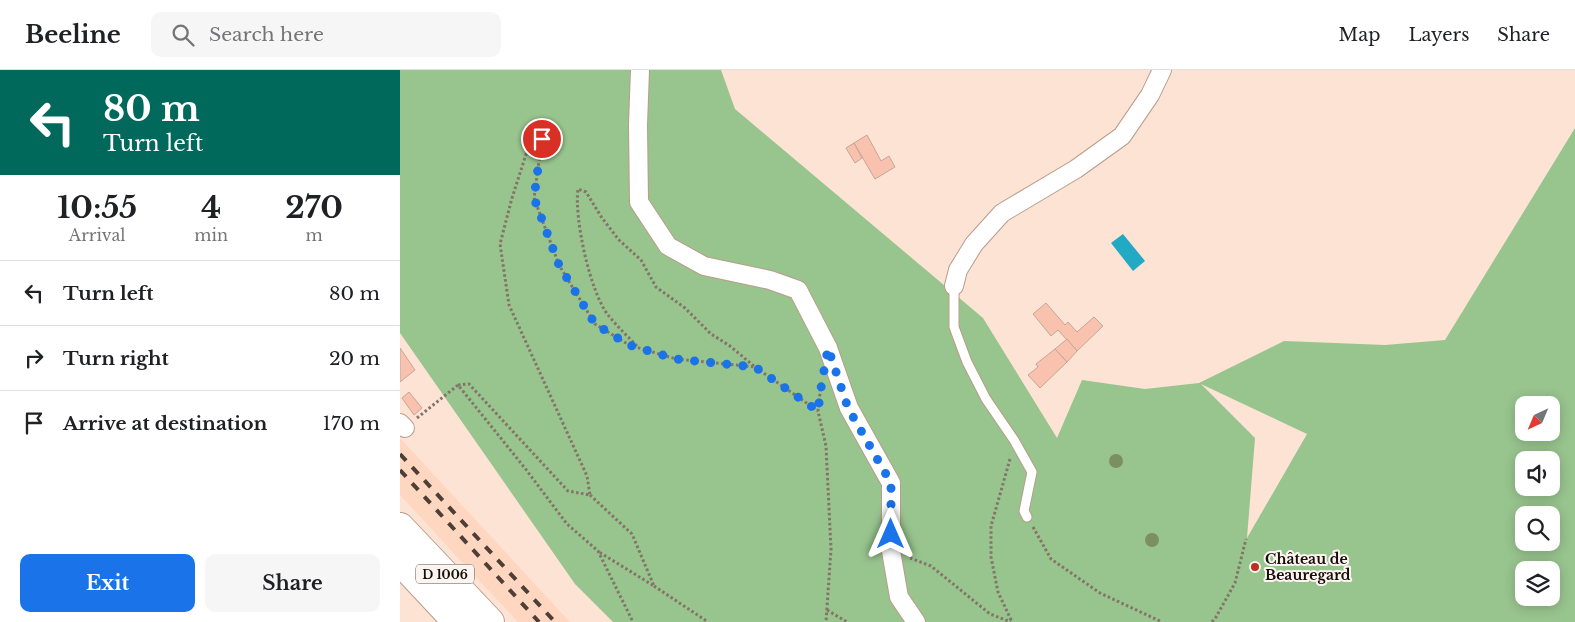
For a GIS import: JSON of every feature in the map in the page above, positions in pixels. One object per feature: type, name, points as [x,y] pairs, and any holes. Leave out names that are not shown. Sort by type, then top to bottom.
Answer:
[{"type":"main road","name":"D 1006","points":[[400,527],[490,622]]},
{"type":"main road","name":"D 1006","points":[[400,561],[457,622]]},
{"type":"street","points":[[640,70],[638,125],[639,202],[668,246],[704,266],[770,280],[798,290],[828,348],[848,408],[891,483],[891,551],[899,597],[916,622]]},
{"type":"street","points":[[954,286],[958,270],[974,244],[1002,213],[1076,169],[1122,136],[1150,95],[1162,70]]},
{"type":"lane","points":[[954,286],[954,326],[967,362],[986,398],[1014,440],[1032,472],[1024,511],[1027,517]]},
{"type":"path","points":[[590,495],[587,476],[509,305],[500,244],[512,198],[530,145],[542,139],[534,198],[559,265],[595,324],[629,345],[676,359],[755,367]]},
{"type":"path","points":[[638,347],[607,314],[599,299],[588,269],[576,203],[578,189],[586,192],[602,218],[619,240],[641,260],[656,287],[685,308],[711,334],[818,411]]},
{"type":"path","points":[[822,380],[818,411],[826,446],[831,549],[826,622]]},
{"type":"path","points":[[402,426],[458,385],[469,384],[568,491],[590,495],[632,534],[654,586]]},
{"type":"path","points":[[458,385],[567,524],[598,552],[708,622]]},
{"type":"path","points":[[1012,622],[998,592],[991,557],[991,526],[1002,491],[1014,440]]},
{"type":"path","points":[[1027,517],[1051,559],[1100,593],[1162,622]]},
{"type":"path","points":[[1212,622],[1235,584],[1246,539]]},
{"type":"path","points":[[891,551],[931,566],[990,614],[1012,622]]},
{"type":"path","points":[[598,552],[633,622]]},
{"type":"path","points":[[827,610],[847,622]]},
{"type":"shaded area","points":[[400,438],[570,622],[518,622],[459,559],[400,495]]},
{"type":"green space","points":[[400,70],[721,70],[735,109],[983,318],[1057,438],[1082,380],[1145,389],[1199,383],[1284,341],[1385,345],[1445,340],[1575,128],[1575,622],[613,622],[575,584],[400,333]],"holes":[[[1201,384],[1307,434],[1247,538],[1255,438]]]},
{"type":"water","points":[[1123,234],[1145,261],[1133,271],[1111,243]]},
{"type":"building","points":[[867,135],[881,161],[889,156],[895,167],[875,179],[854,143]]},
{"type":"building","points":[[854,143],[862,158],[855,163],[846,148]]},
{"type":"building","points":[[1046,303],[1065,325],[1068,322],[1077,332],[1094,317],[1103,326],[1077,351],[1058,330],[1051,336],[1033,314]]},
{"type":"building","points":[[1067,339],[1077,351],[1067,362],[1055,349]]},
{"type":"building","points":[[400,348],[415,370],[400,382]]},
{"type":"building","points":[[1055,349],[1067,362],[1040,388],[1028,375],[1038,367],[1036,364]]},
{"type":"building","points":[[409,392],[422,408],[414,415],[402,398]]},
{"type":"railway","points":[[400,454],[555,622]]},
{"type":"railway","points":[[400,470],[539,622]]},
{"type":"place","name":"Château de Beauregard","points":[[1255,567]]},
{"type":"route","points":[[542,139],[534,198],[559,265],[595,324],[629,345],[676,359],[755,367],[818,411],[828,348],[848,408],[891,483],[891,534]]}]
